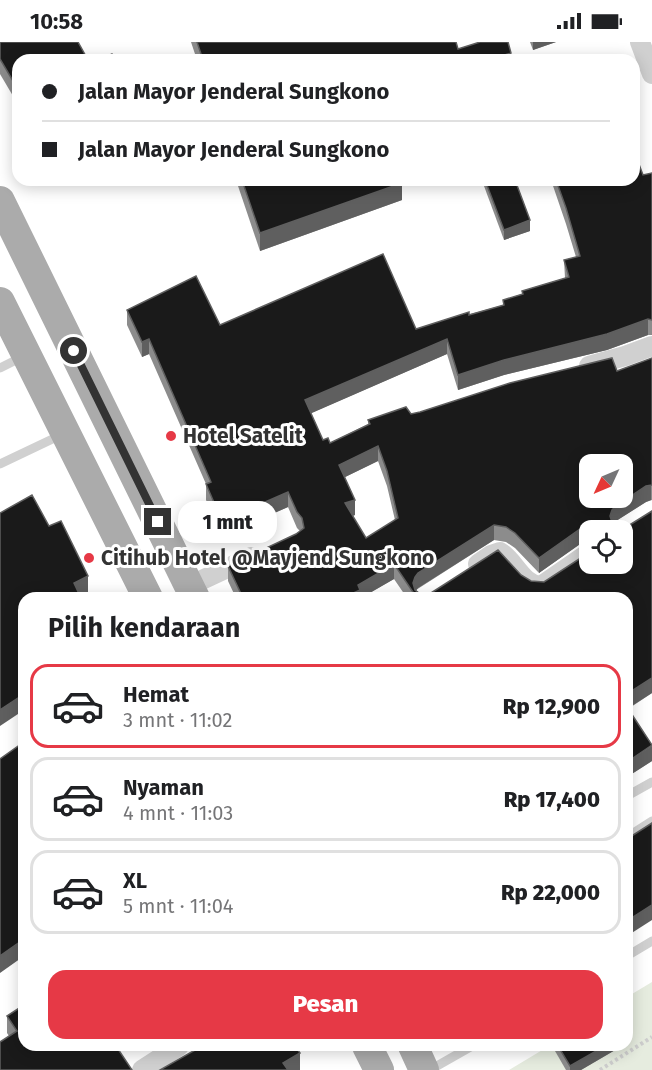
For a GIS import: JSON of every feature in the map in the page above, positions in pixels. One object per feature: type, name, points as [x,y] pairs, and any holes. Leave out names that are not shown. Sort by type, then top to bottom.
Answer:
[{"type":"main road","points":[[0,201],[192,592]]},
{"type":"main road","points":[[0,302],[145,592]]},
{"type":"main road","points":[[370,1051],[379,1070]]},
{"type":"main road","points":[[415,1051],[424,1070]]},
{"type":"street","points":[[640,42],[652,74]]},
{"type":"street","points":[[570,371],[610,361],[652,346]]},
{"type":"street","points":[[192,592],[272,547]]},
{"type":"street","points":[[463,573],[491,555],[500,552],[534,586],[541,586],[579,560]]},
{"type":"street","points":[[142,1070],[171,1051]]},
{"type":"lane","points":[[0,368],[26,354]]},
{"type":"lane","points":[[0,464],[65,433]]},
{"type":"lane","points":[[633,793],[652,782]]},
{"type":"lane","points":[[633,833],[652,821]]},
{"type":"lane","points":[[633,952],[652,941]]},
{"type":"lane","points":[[430,1070],[463,1051]]},
{"type":"path","points":[[633,1049],[652,1037]]},
{"type":"path","points":[[600,1070],[630,1051]]},
{"type":"shaded area","points":[[652,982],[652,1070],[509,1070],[541,1051],[633,1051],[633,993]]},
{"type":"building","points":[[0,42],[78,42],[85,54],[12,54],[12,79],[0,59]]},
{"type":"building","points":[[197,42],[456,42],[458,49],[480,42],[508,42],[511,53],[508,54],[201,54]]},
{"type":"building","points":[[640,167],[643,175],[652,173],[652,320],[648,319],[607,334],[504,360],[458,375],[447,339],[305,400],[323,440],[328,438],[330,443],[370,424],[368,420],[406,407],[411,414],[510,383],[612,358],[617,371],[652,358],[652,485],[646,486],[633,495],[633,454],[579,454],[579,508],[614,508],[610,516],[611,520],[579,520],[579,530],[539,558],[515,533],[506,527],[494,525],[418,573],[413,583],[418,592],[413,592],[394,564],[358,585],[360,590],[356,592],[240,592],[228,566],[296,534],[304,528],[302,518],[288,492],[222,521],[206,484],[211,482],[149,339],[142,342],[127,310],[196,276],[220,325],[383,254],[416,329],[469,312],[469,315],[504,305],[503,300],[523,294],[522,291],[569,277],[564,260],[580,256],[558,186],[640,186]],"holes":[[[378,446],[387,471],[398,518],[366,538],[345,503],[355,500],[339,465]]]},
{"type":"building","points":[[244,186],[393,186],[260,233]]},
{"type":"building","points":[[487,186],[517,186],[530,220],[504,230]]},
{"type":"building","points":[[32,495],[49,526],[61,521],[88,576],[74,583],[78,592],[18,592],[18,698],[0,710],[0,513]]},
{"type":"building","points":[[652,511],[652,678],[633,690],[633,592],[433,592],[498,550],[521,575],[531,581],[544,582],[579,559],[579,574],[633,574],[633,523]]},
{"type":"building","points":[[633,716],[652,745],[633,758]]},
{"type":"building","points":[[18,746],[18,943],[0,956],[0,759]]},
{"type":"building","points":[[652,823],[652,905],[633,917],[633,835]]},
{"type":"building","points":[[18,1009],[18,1051],[119,1051],[132,1070],[0,1070],[0,1042],[17,1031],[7,1016]]},
{"type":"building","points":[[193,1051],[299,1051],[300,1053],[283,1063],[288,1070],[160,1070]]},
{"type":"building","points":[[561,1051],[596,1051],[570,1066]]},
{"type":"place","name":"Hotel Satelit","points":[[171,436]]},
{"type":"place","name":"Citihub Hotel @Mayjend Sungkono","points":[[89,558]]},
{"type":"route","points":[[74,351],[158,522]]}]
